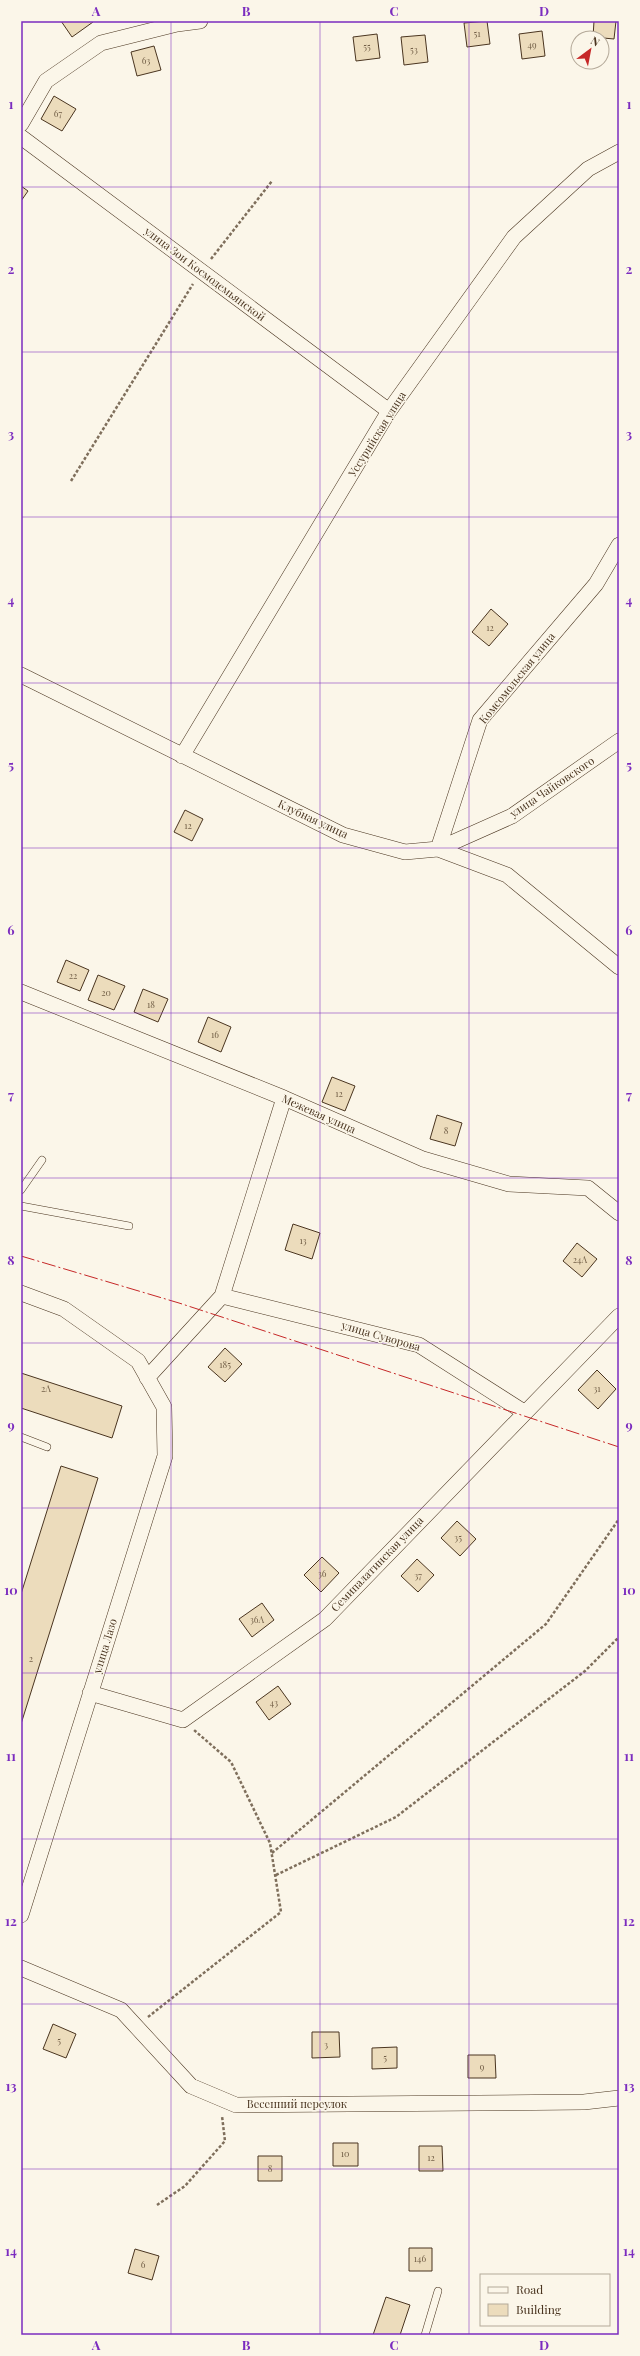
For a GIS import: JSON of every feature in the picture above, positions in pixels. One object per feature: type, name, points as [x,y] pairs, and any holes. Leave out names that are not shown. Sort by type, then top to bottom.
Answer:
[{"type":"street","points":[[21,124],[46,81],[101,43],[177,24],[200,21]]},
{"type":"street","name":"улица Зои Космодемьянской","points":[[21,137],[389,412]]},
{"type":"street","name":"Уссурийская улица","points":[[182,756],[389,412],[514,237],[588,169],[619,152]]},
{"type":"street","name":"Комсомольская улица","points":[[438,849],[480,720],[596,584],[619,545]]},
{"type":"street","name":"Клубная улица","points":[[21,675],[343,835],[405,852],[438,849],[506,874],[619,967]]},
{"type":"street","name":"улица Чайковского","points":[[438,849],[512,816],[619,741]]},
{"type":"street","name":"Межевая улица","points":[[21,992],[284,1098],[423,1159],[509,1184],[588,1188],[619,1213]]},
{"type":"street","points":[[21,1294],[64,1309],[138,1361],[148,1378],[222,1296],[284,1098]]},
{"type":"street","name":"улица Суворова","points":[[222,1296],[419,1345],[524,1412]]},
{"type":"street","name":"Семипалатинская улица","points":[[183,1720],[325,1619],[524,1412],[619,1316]]},
{"type":"street","name":"улица Лазо","points":[[21,1916],[165,1456],[164,1407],[148,1378]]},
{"type":"street","points":[[90,1694],[183,1720]]},
{"type":"street","name":"Весенний переулок","points":[[21,1968],[121,2010],[191,2086],[236,2105],[584,2102],[619,2098]]},
{"type":"lane","points":[[21,1190],[42,1160]]},
{"type":"lane","points":[[21,1206],[128,1226]]},
{"type":"lane","points":[[21,1437],[47,1447]]},
{"type":"lane","points":[[425,2335],[438,2290]]},
{"type":"path","points":[[71,481],[201,271],[272,181]]},
{"type":"path","points":[[272,1852],[546,1624],[619,1519]]},
{"type":"path","points":[[276,1875],[396,1818],[585,1671],[619,1637]]},
{"type":"path","points":[[137,2026],[281,1912],[270,1843],[231,1762],[183,1720]]},
{"type":"path","points":[[158,2205],[185,2186],[225,2141],[220,2098]]},
{"type":"building","points":[[61,21],[93,21],[93,22],[72,37]]},
{"type":"building","points":[[487,21],[490,44],[467,47],[464,23]]},
{"type":"building","points":[[594,21],[616,21],[614,39],[610,39],[610,30],[593,30]]},
{"type":"building","points":[[542,31],[545,56],[522,59],[519,34]]},
{"type":"building","points":[[377,34],[380,58],[356,61],[353,37]]},
{"type":"building","points":[[425,35],[428,62],[404,65],[401,37]]},
{"type":"building","points":[[154,46],[161,70],[137,76],[131,52]]},
{"type":"building","points":[[54,96],[76,109],[62,131],[41,119]]},
{"type":"building","points":[[21,186],[28,191],[21,201]]},
{"type":"building","points":[[491,609],[508,624],[489,646],[472,632]]},
{"type":"building","points":[[185,810],[203,819],[192,841],[174,832]]},
{"type":"building","points":[[66,960],[89,970],[80,991],[57,982]]},
{"type":"building","points":[[98,975],[125,986],[114,1010],[88,1000]]},
{"type":"building","points":[[143,989],[168,999],[158,1022],[134,1012]]},
{"type":"building","points":[[208,1017],[231,1027],[221,1052],[198,1042]]},
{"type":"building","points":[[332,1077],[355,1086],[345,1111],[322,1102]]},
{"type":"building","points":[[437,1115],[462,1123],[455,1146],[430,1139]]},
{"type":"building","points":[[293,1224],[320,1233],[312,1259],[285,1250]]},
{"type":"building","points":[[577,1243],[597,1259],[582,1277],[563,1261]]},
{"type":"building","points":[[225,1348],[242,1364],[225,1382],[208,1367]]},
{"type":"building","points":[[597,1370],[616,1389],[598,1409],[578,1390]]},
{"type":"building","points":[[21,1373],[122,1406],[112,1438],[21,1408]]},
{"type":"building","points":[[61,1466],[98,1478],[21,1724],[21,1594]]},
{"type":"building","points":[[457,1521],[476,1539],[460,1556],[441,1538]]},
{"type":"building","points":[[322,1557],[339,1573],[321,1592],[304,1575]]},
{"type":"building","points":[[417,1559],[434,1575],[418,1592],[401,1576]]},
{"type":"building","points":[[262,1603],[274,1620],[252,1637],[239,1619]]},
{"type":"building","points":[[278,1686],[291,1704],[269,1720],[256,1702]]},
{"type":"building","points":[[53,2024],[76,2034],[66,2058],[43,2049]]},
{"type":"building","points":[[312,2032],[339,2032],[340,2057],[312,2058]]},
{"type":"building","points":[[397,2047],[397,2068],[372,2069],[372,2048]]},
{"type":"building","points":[[468,2055],[495,2055],[496,2078],[468,2078]]},
{"type":"building","points":[[333,2143],[358,2143],[358,2166],[333,2166]]},
{"type":"building","points":[[419,2146],[442,2146],[443,2171],[419,2171]]},
{"type":"building","points":[[258,2156],[282,2156],[282,2181],[258,2181]]},
{"type":"building","points":[[409,2248],[432,2248],[432,2271],[409,2271]]},
{"type":"building","points":[[135,2249],[159,2256],[152,2280],[128,2273]]},
{"type":"building","points":[[386,2297],[410,2305],[400,2335],[373,2335]]},
{"type":"power","points":[[21,1256],[179,1303],[619,1447]]}]
